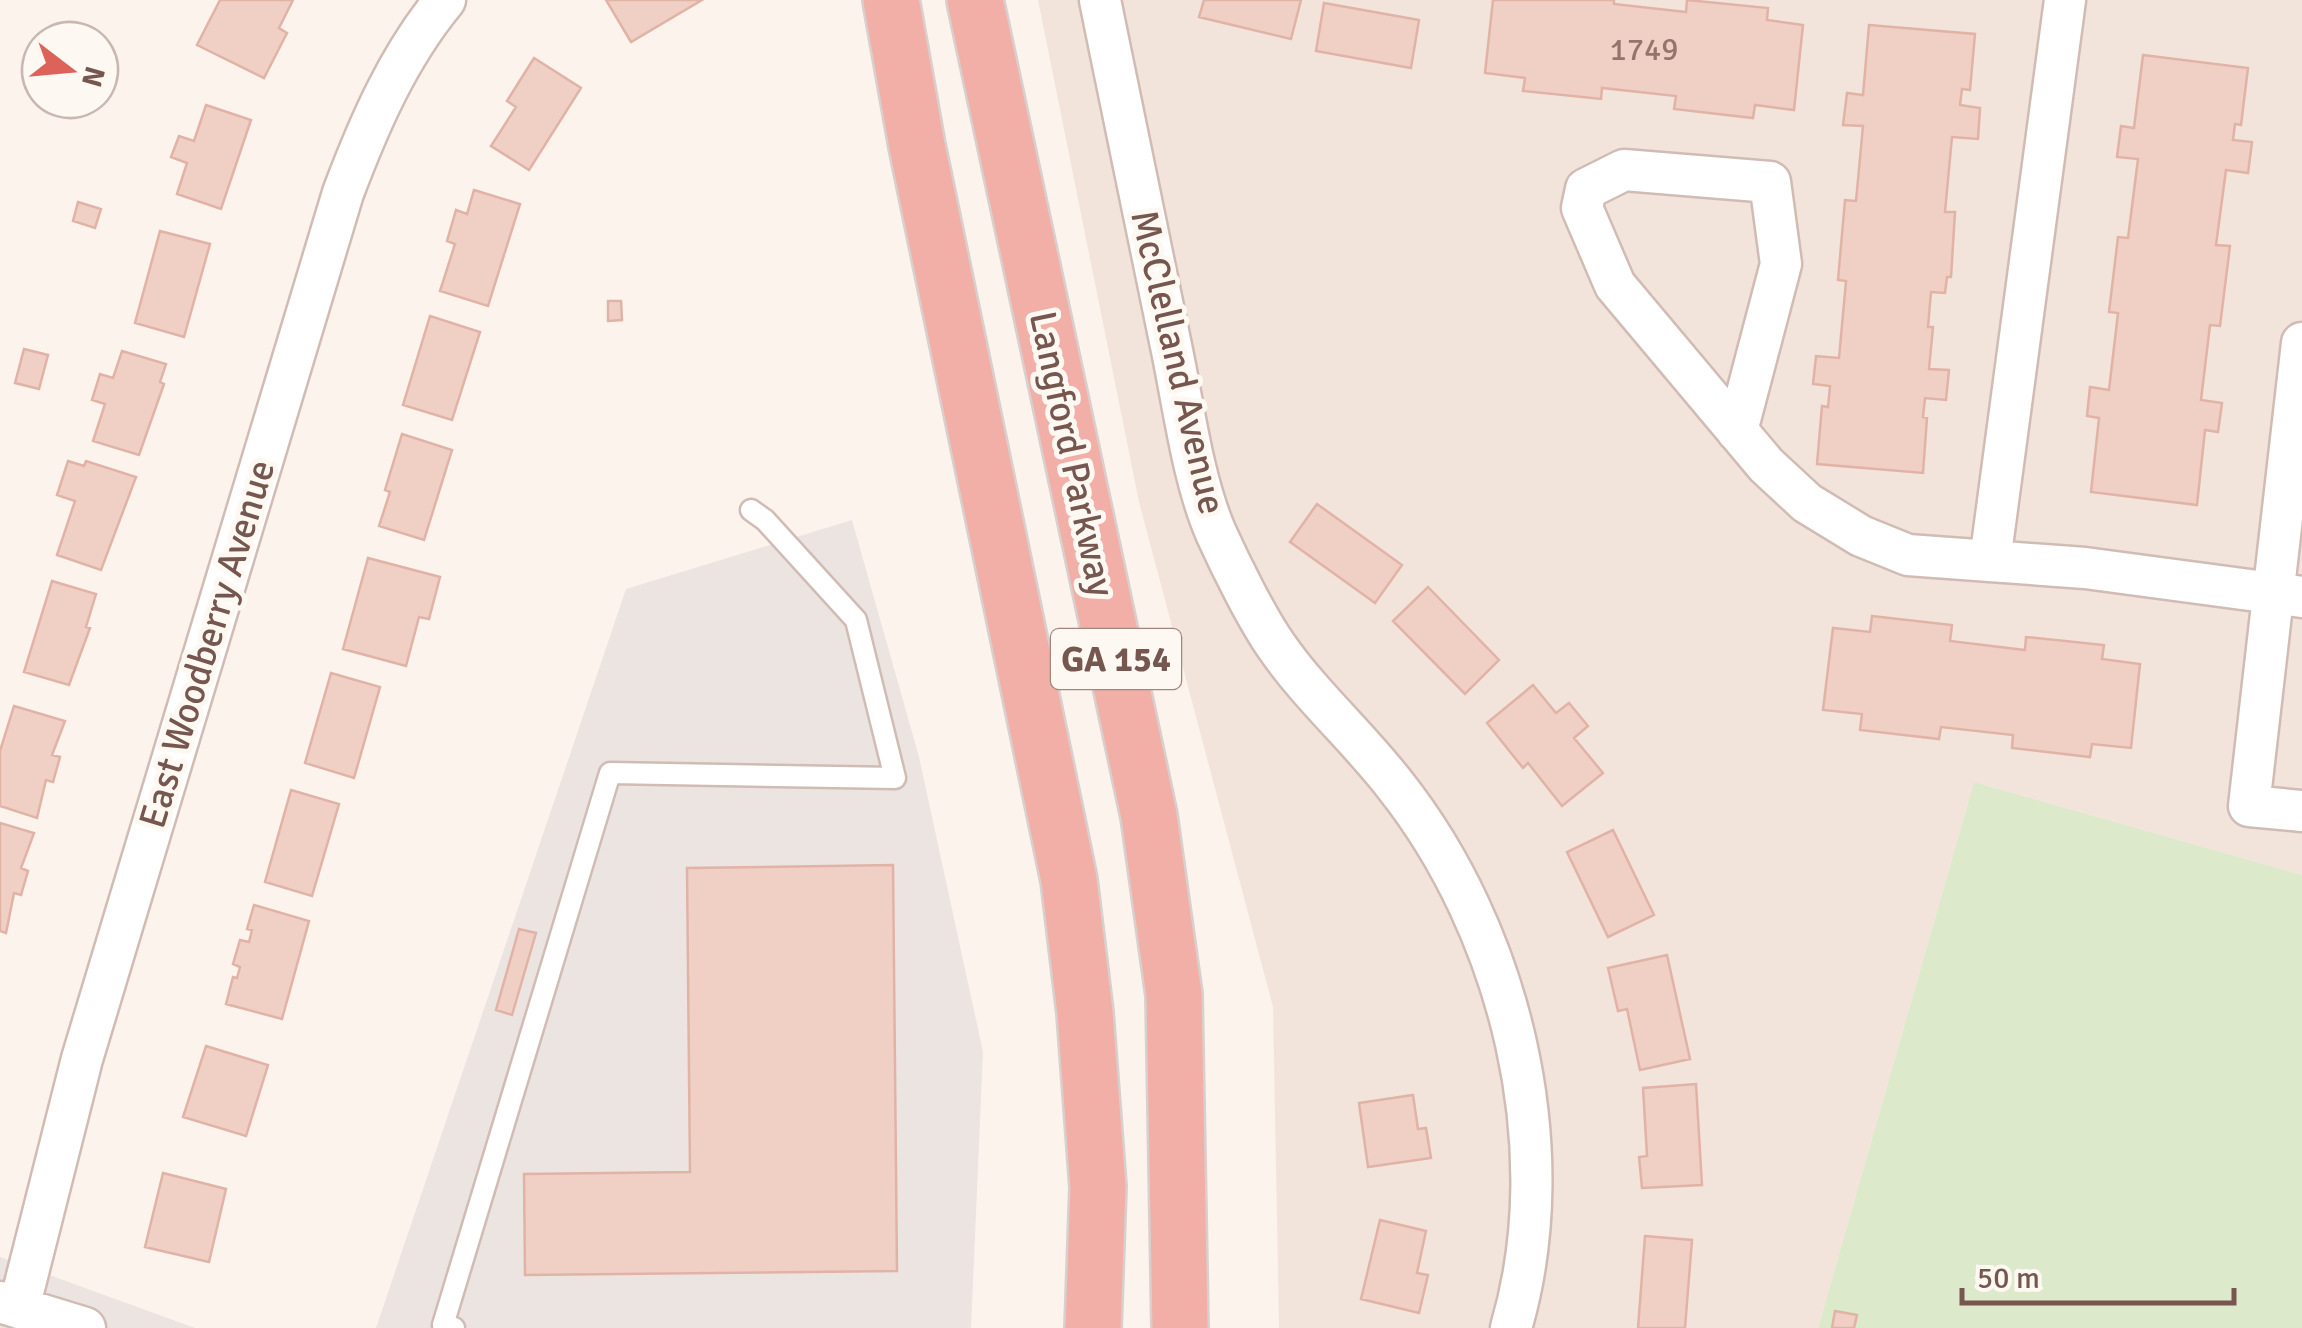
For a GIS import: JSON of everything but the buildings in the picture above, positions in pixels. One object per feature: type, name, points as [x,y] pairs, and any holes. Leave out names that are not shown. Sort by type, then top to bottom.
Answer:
[{"type":"highway","name":"GA 154","points":[[891,0],[917,146],[1069,880],[1085,1012],[1098,1187],[1093,1328]]},
{"type":"highway","name":"Langford Parkway","points":[[975,0],[1149,816],[1174,995],[1180,1328]]},
{"type":"street","name":"East Woodberry Avenue","points":[[10,1305],[343,193],[373,116],[424,26],[446,0]]},
{"type":"street","name":"McClelland Avenue","points":[[1100,0],[1194,456],[1215,530],[1276,646],[1396,786],[1452,869],[1497,970],[1524,1076],[1532,1187],[1520,1297],[1511,1328]]},
{"type":"street","points":[[1990,561],[2065,0]]},
{"type":"street","points":[[1737,430],[1781,264],[1770,182],[1624,170],[1586,189],[1582,208],[1615,284],[1766,465],[1807,503],[1861,536],[1908,556],[2084,568],[2287,595]]},
{"type":"street","points":[[2302,343],[2287,595],[2249,806],[2302,811]]},
{"type":"street","points":[[10,1305],[85,1328]]},
{"type":"lane","points":[[446,1327],[610,772],[895,778],[856,620],[765,520],[751,510]]},
{"type":"shaded area","points":[[1038,0],[2302,0],[2302,875],[1974,782],[1818,1328],[1279,1328],[1273,1007],[1139,502]]},
{"type":"shaded area","points":[[852,520],[919,757],[983,1052],[971,1328],[376,1328],[626,589]]},
{"type":"shaded area","points":[[0,1257],[195,1328],[0,1328]]},
{"type":"green space","points":[[1974,782],[2302,875],[2302,1328],[1818,1328]]}]
